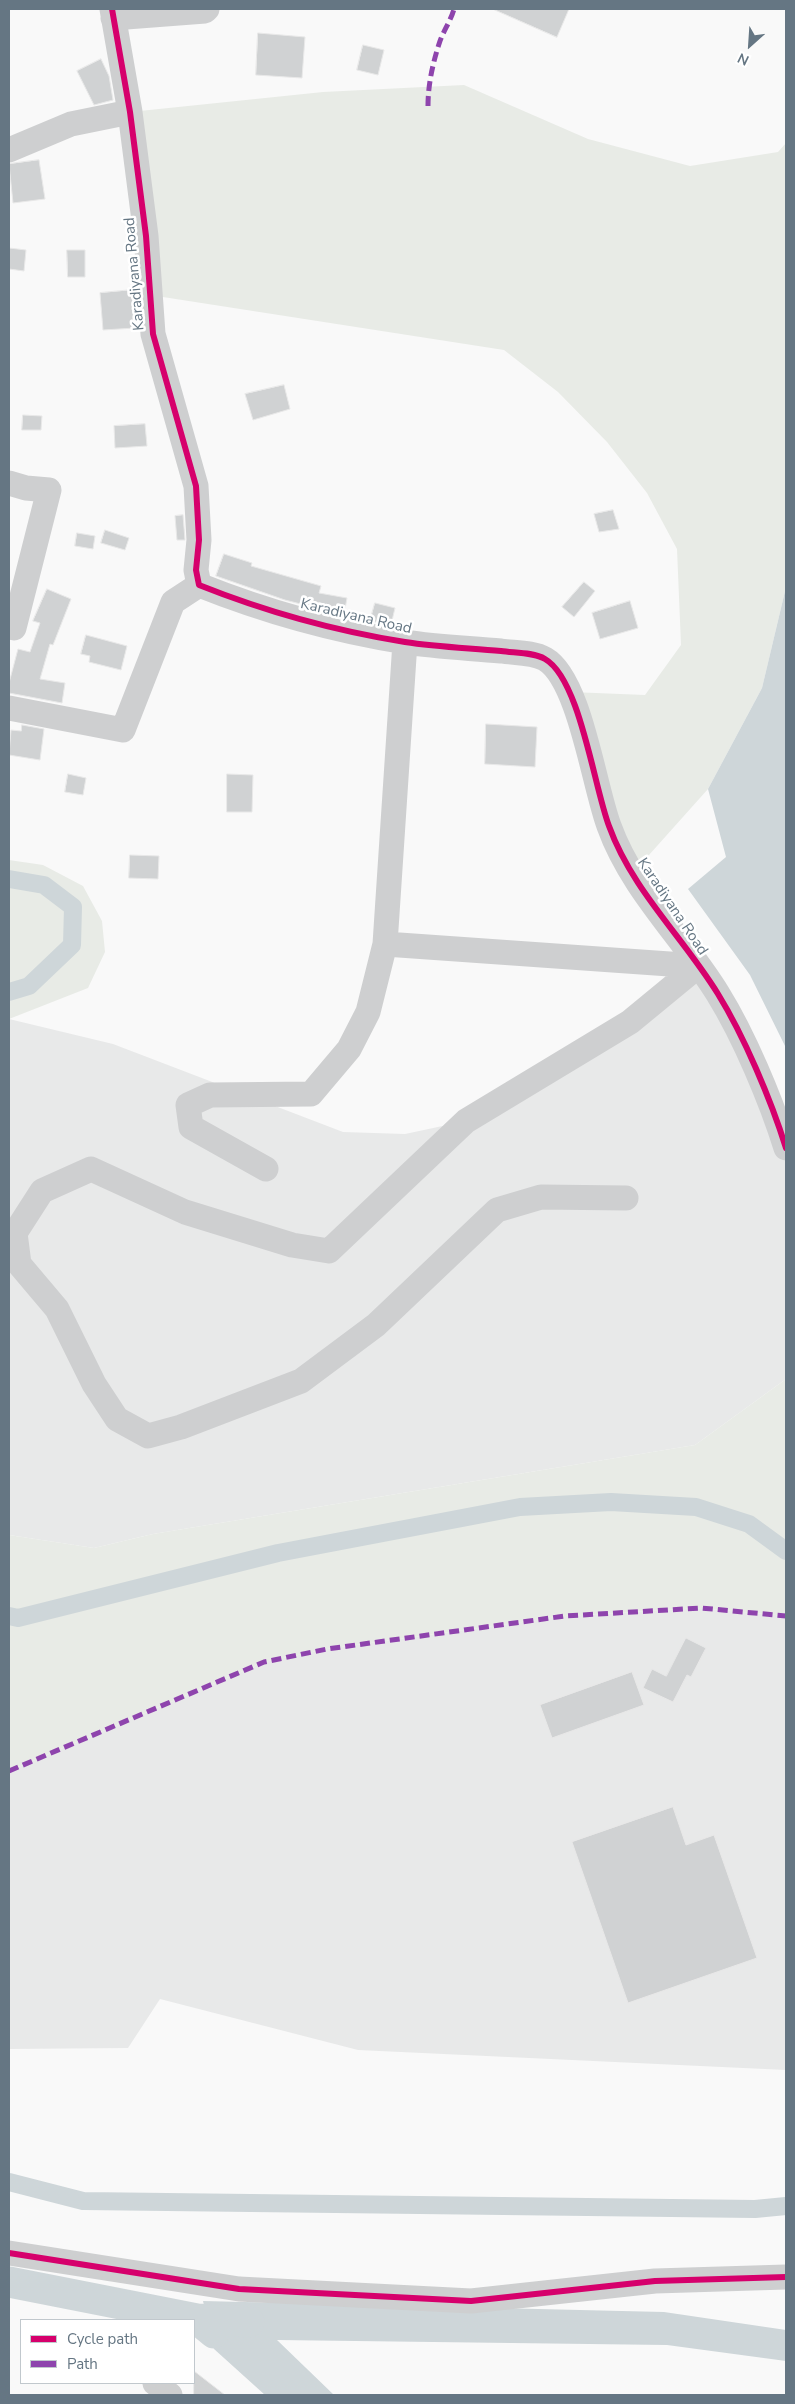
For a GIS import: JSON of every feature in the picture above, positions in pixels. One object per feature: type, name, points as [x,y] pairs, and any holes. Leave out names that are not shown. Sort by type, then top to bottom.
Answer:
[{"type":"street","points":[[113,13],[205,11],[207,9]]},
{"type":"street","name":"Karadiyana Road","points":[[113,13],[130,112],[146,236],[153,334],[196,486],[199,540],[196,570],[199,585],[316,622],[405,642],[522,654],[545,659],[562,674],[577,710],[609,828],[632,874],[718,994],[778,1121],[786,1148]]},
{"type":"street","points":[[9,150],[72,124],[130,112]]},
{"type":"street","points":[[9,483],[26,488],[49,490],[14,628]]},
{"type":"street","points":[[9,708],[123,730],[174,602],[199,585]]},
{"type":"street","points":[[266,1169],[191,1127],[188,1105],[210,1095],[311,1094],[348,1049],[368,1012],[385,944],[405,642]]},
{"type":"street","points":[[385,944],[698,966]]},
{"type":"street","points":[[626,1198],[541,1197],[497,1210],[376,1325],[301,1381],[181,1427],[148,1436],[118,1420],[94,1384],[57,1310],[19,1264],[15,1232],[42,1191],[91,1169],[185,1212],[292,1245],[328,1251],[466,1120],[630,1022],[698,966]]},
{"type":"street","points":[[9,2253],[239,2288],[471,2300],[655,2281],[786,2277]]},
{"type":"street","points":[[156,2384],[170,2395]]},
{"type":"shaded area","points":[[464,85],[588,139],[690,166],[778,152],[786,143],[786,587],[762,688],[708,789],[632,874],[571,692],[645,695],[681,645],[677,549],[647,493],[607,442],[558,392],[504,350],[150,295],[130,112],[323,92]]},
{"type":"shaded area","points":[[786,587],[786,1048],[750,975],[688,889],[726,857],[708,789],[762,688]]},
{"type":"shaded area","points":[[9,860],[43,865],[83,886],[102,921],[105,952],[88,988],[9,1019]]},
{"type":"shaded area","points":[[698,966],[786,1148],[786,1379],[695,1445],[153,1534],[94,1548],[9,1535],[9,1019],[113,1044],[343,1132],[405,1134],[466,1121]]},
{"type":"shaded area","points":[[786,1379],[786,1616],[701,1608],[565,1616],[327,1649],[264,1662],[9,1771],[9,1535],[94,1548],[153,1534],[695,1445]]},
{"type":"shaded area","points":[[701,1608],[786,1616],[786,2070],[358,2050],[160,1999],[128,2048],[9,2049],[9,1771],[264,1662],[327,1649],[565,1616]]},
{"type":"shaded area","points":[[203,2301],[664,2312],[786,2330],[786,2361],[667,2345],[277,2340],[334,2395],[265,2395],[214,2349]]},
{"type":"building","points":[[493,9],[569,9],[557,37]]},
{"type":"building","points":[[258,33],[305,37],[302,78],[256,75]]},
{"type":"building","points":[[363,45],[384,50],[378,75],[357,70]]},
{"type":"building","points":[[101,59],[109,76],[113,100],[94,105],[77,71]]},
{"type":"building","points":[[39,160],[45,199],[13,203],[9,164]]},
{"type":"building","points":[[9,248],[26,250],[24,271],[9,269]]},
{"type":"building","points":[[67,250],[85,250],[85,277],[68,277]]},
{"type":"building","points":[[132,290],[135,328],[103,330],[100,293]]},
{"type":"building","points":[[284,385],[290,409],[253,420],[245,394]]},
{"type":"building","points":[[23,415],[42,416],[41,430],[22,430]]},
{"type":"building","points":[[145,424],[147,446],[115,448],[114,426]]},
{"type":"building","points":[[613,510],[619,529],[599,532],[594,514]]},
{"type":"building","points":[[183,515],[185,540],[177,540],[175,516]]},
{"type":"building","points":[[105,530],[129,538],[125,550],[101,543]]},
{"type":"building","points":[[77,533],[95,536],[93,549],[75,546]]},
{"type":"building","points":[[224,554],[252,563],[251,566],[321,586],[319,593],[347,598],[344,615],[285,600],[216,576]]},
{"type":"building","points":[[584,582],[595,591],[574,617],[562,607]]},
{"type":"building","points":[[47,589],[71,599],[53,645],[50,644],[40,679],[65,683],[62,703],[9,693],[9,683],[18,649],[30,652],[40,623],[33,621]]},
{"type":"building","points":[[630,601],[638,628],[600,639],[592,613]]},
{"type":"building","points":[[375,603],[395,608],[391,625],[370,621]]},
{"type":"building","points":[[86,635],[127,646],[121,670],[89,662],[90,656],[81,654]]},
{"type":"building","points":[[486,724],[537,727],[535,767],[485,764]]},
{"type":"building","points":[[22,725],[44,729],[40,760],[9,755],[11,730],[21,731]]},
{"type":"building","points":[[68,774],[86,778],[83,795],[65,792]]},
{"type":"building","points":[[227,774],[253,775],[252,812],[227,812]]},
{"type":"building","points":[[130,855],[159,856],[158,879],[129,878]]},
{"type":"building","points":[[686,1638],[706,1648],[691,1677],[687,1675],[673,1702],[643,1688],[652,1669],[666,1676]]},
{"type":"building","points":[[632,1672],[644,1705],[552,1738],[540,1705]]},
{"type":"building","points":[[673,1807],[686,1845],[714,1835],[757,1958],[628,2003],[572,1842]]},
{"type":"building","points":[[195,2372],[225,2395],[194,2395]]},
{"type":"waterway","points":[[9,879],[44,885],[73,907],[72,945],[29,986],[9,992]]},
{"type":"waterway","points":[[9,1616],[18,1618],[278,1553],[520,1507],[611,1502],[696,1507],[749,1524],[786,1551]]},
{"type":"waterway","points":[[9,2182],[83,2201],[755,2209],[786,2206]]},
{"type":"waterway","points":[[9,2282],[197,2319],[214,2333]]},
{"type":"waterway","points":[[197,2319],[249,2322]]},
{"type":"marked path","points":[[428,106],[430,81],[435,57],[454,9]]},
{"type":"marked path","points":[[9,1771],[264,1662],[327,1649],[565,1616],[701,1608],[786,1616]]},
{"type":"cycle path","points":[[112,9],[130,112],[146,236],[153,334],[196,486],[199,540],[196,570],[199,585],[249,603],[327,626],[417,644],[529,654],[545,659],[557,670],[568,688],[577,710],[603,808],[619,849],[644,892],[704,973],[728,1011],[756,1069],[786,1148]]},
{"type":"cycle path","points":[[9,2253],[239,2289],[471,2301],[655,2281],[786,2277]]}]
